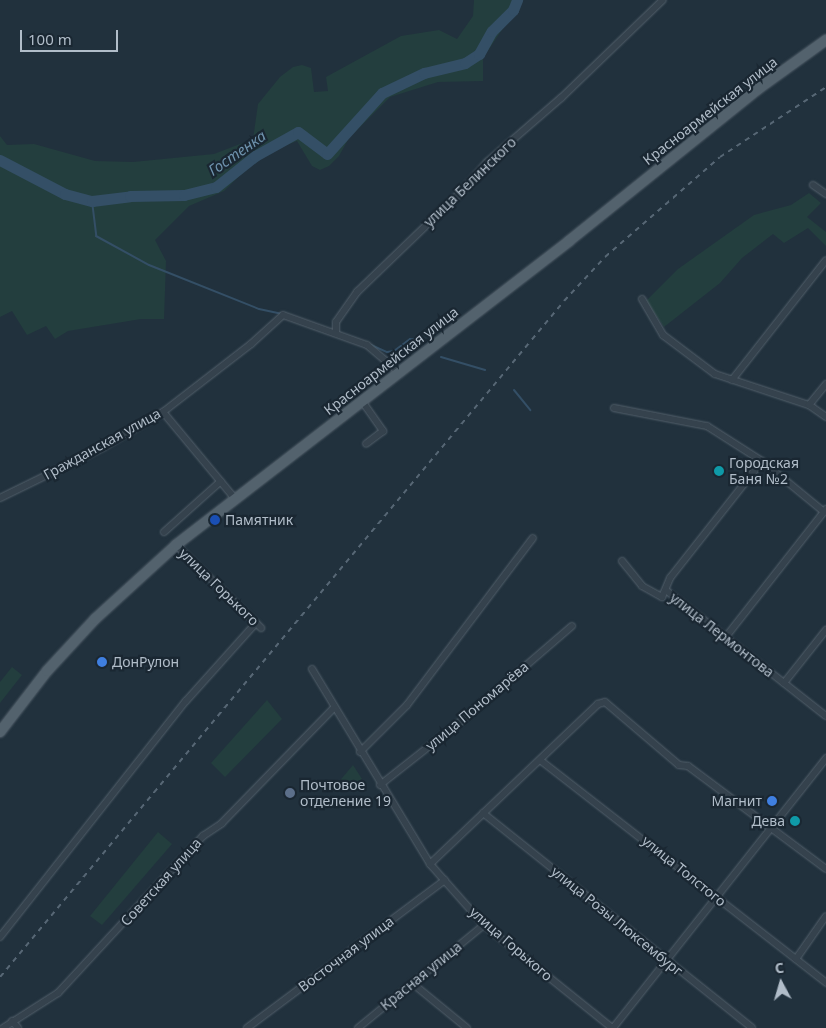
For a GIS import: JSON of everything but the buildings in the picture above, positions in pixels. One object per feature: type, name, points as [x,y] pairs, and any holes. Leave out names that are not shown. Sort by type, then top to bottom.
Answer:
[{"type":"main road","name":"Красноармейская улица","points":[[2,727],[94,619],[176,545],[236,500],[758,89],[826,40]]},
{"type":"street","name":"улица Белинского","points":[[336,333],[336,322],[357,292],[459,194],[487,162],[561,98],[663,0]]},
{"type":"street","points":[[813,184],[826,194]]},
{"type":"street","points":[[732,380],[826,260]]},
{"type":"street","points":[[642,299],[663,335],[715,374],[809,405],[826,418]]},
{"type":"street","name":"Гражданская улица","points":[[0,498],[104,447],[163,412],[248,347],[283,315],[336,333]]},
{"type":"street","points":[[336,333],[367,345],[399,372]]},
{"type":"street","points":[[809,405],[826,384]]},
{"type":"street","points":[[362,401],[383,432],[366,444]]},
{"type":"street","points":[[614,408],[708,426],[762,461],[825,511],[725,638]]},
{"type":"street","points":[[163,412],[236,500]]},
{"type":"street","points":[[667,591],[670,578],[762,461]]},
{"type":"street","points":[[164,532],[221,481]]},
{"type":"street","points":[[360,752],[407,705],[533,538]]},
{"type":"street","name":"улица Горького","points":[[0,937],[186,701],[259,626],[176,545]]},
{"type":"street","name":"улица Лермонтова","points":[[622,562],[630,576],[652,593],[662,597],[667,591],[826,716]]},
{"type":"street","name":"улица Пономарёва","points":[[380,785],[465,718],[572,626]]},
{"type":"street","points":[[784,683],[826,630]]},
{"type":"street","name":"улица Горького","points":[[312,669],[360,752],[430,864],[484,924],[613,1028]]},
{"type":"street","points":[[430,864],[598,704],[610,704],[679,765],[688,766],[826,870]]},
{"type":"street","name":"Советская улица","points":[[4,1028],[12,1021],[58,993],[203,836],[222,823],[334,708]]},
{"type":"street","points":[[613,1028],[826,758]]},
{"type":"street","name":"улица Толстого","points":[[540,760],[826,983]]},
{"type":"street","name":"улица Розы Люксембург","points":[[483,813],[752,1028]]},
{"type":"street","name":"Восточная улица","points":[[248,1028],[445,880]]},
{"type":"street","points":[[796,959],[826,916]]},
{"type":"street","name":"Красная улица","points":[[358,1028],[484,924]]},
{"type":"street","points":[[412,983],[467,1028]]},
{"type":"street","points":[[12,1021],[18,1028]]},
{"type":"green space","points":[[474,0],[522,0],[483,58],[483,81],[438,82],[390,97],[349,138],[339,156],[329,166],[320,170],[312,166],[297,141],[261,155],[224,191],[189,206],[155,240],[166,261],[164,319],[141,319],[68,331],[55,339],[46,326],[27,335],[12,311],[0,317],[0,136],[7,145],[34,144],[95,161],[133,162],[214,154],[253,139],[258,104],[280,77],[293,67],[302,65],[311,68],[314,92],[328,91],[326,77],[401,36],[439,30],[457,39],[473,16]]},
{"type":"green space","points":[[809,193],[821,203],[807,217],[826,232],[826,246],[808,228],[784,243],[773,234],[742,258],[720,283],[664,327],[646,301],[678,269],[754,215],[791,205]]},
{"type":"green space","points":[[12,667],[22,675],[0,703],[0,682]]},
{"type":"green space","points":[[267,700],[282,719],[225,777],[211,763]]},
{"type":"green space","points":[[353,765],[362,779],[342,789],[337,784]]},
{"type":"green space","points":[[158,832],[172,844],[102,925],[90,916]]},
{"type":"waterway","name":"Гостенка","points":[[0,160],[65,194],[92,201],[130,196],[184,195],[216,187],[255,156],[298,132],[327,154],[382,93],[424,73],[465,63],[479,54],[492,31],[513,10],[517,0]]},
{"type":"waterway","points":[[92,201],[96,236],[149,265],[259,309],[282,314]]},
{"type":"waterway","points":[[371,345],[387,352],[394,351],[410,339],[425,341]]},
{"type":"waterway","points":[[441,357],[485,370]]},
{"type":"waterway","points":[[514,390],[530,410]]},
{"type":"railway","points":[[0,977],[564,301],[605,257],[720,157],[826,87]]},
{"type":"place","name":"Городская Баня №2","points":[[719,471]]},
{"type":"place","name":"Памятник","points":[[215,520]]},
{"type":"place","name":"ДонРулон","points":[[102,662]]},
{"type":"place","name":"Почтовое отделение 19","points":[[290,793]]},
{"type":"place","name":"Магнит","points":[[772,801]]},
{"type":"place","name":"Дева","points":[[795,821]]}]
